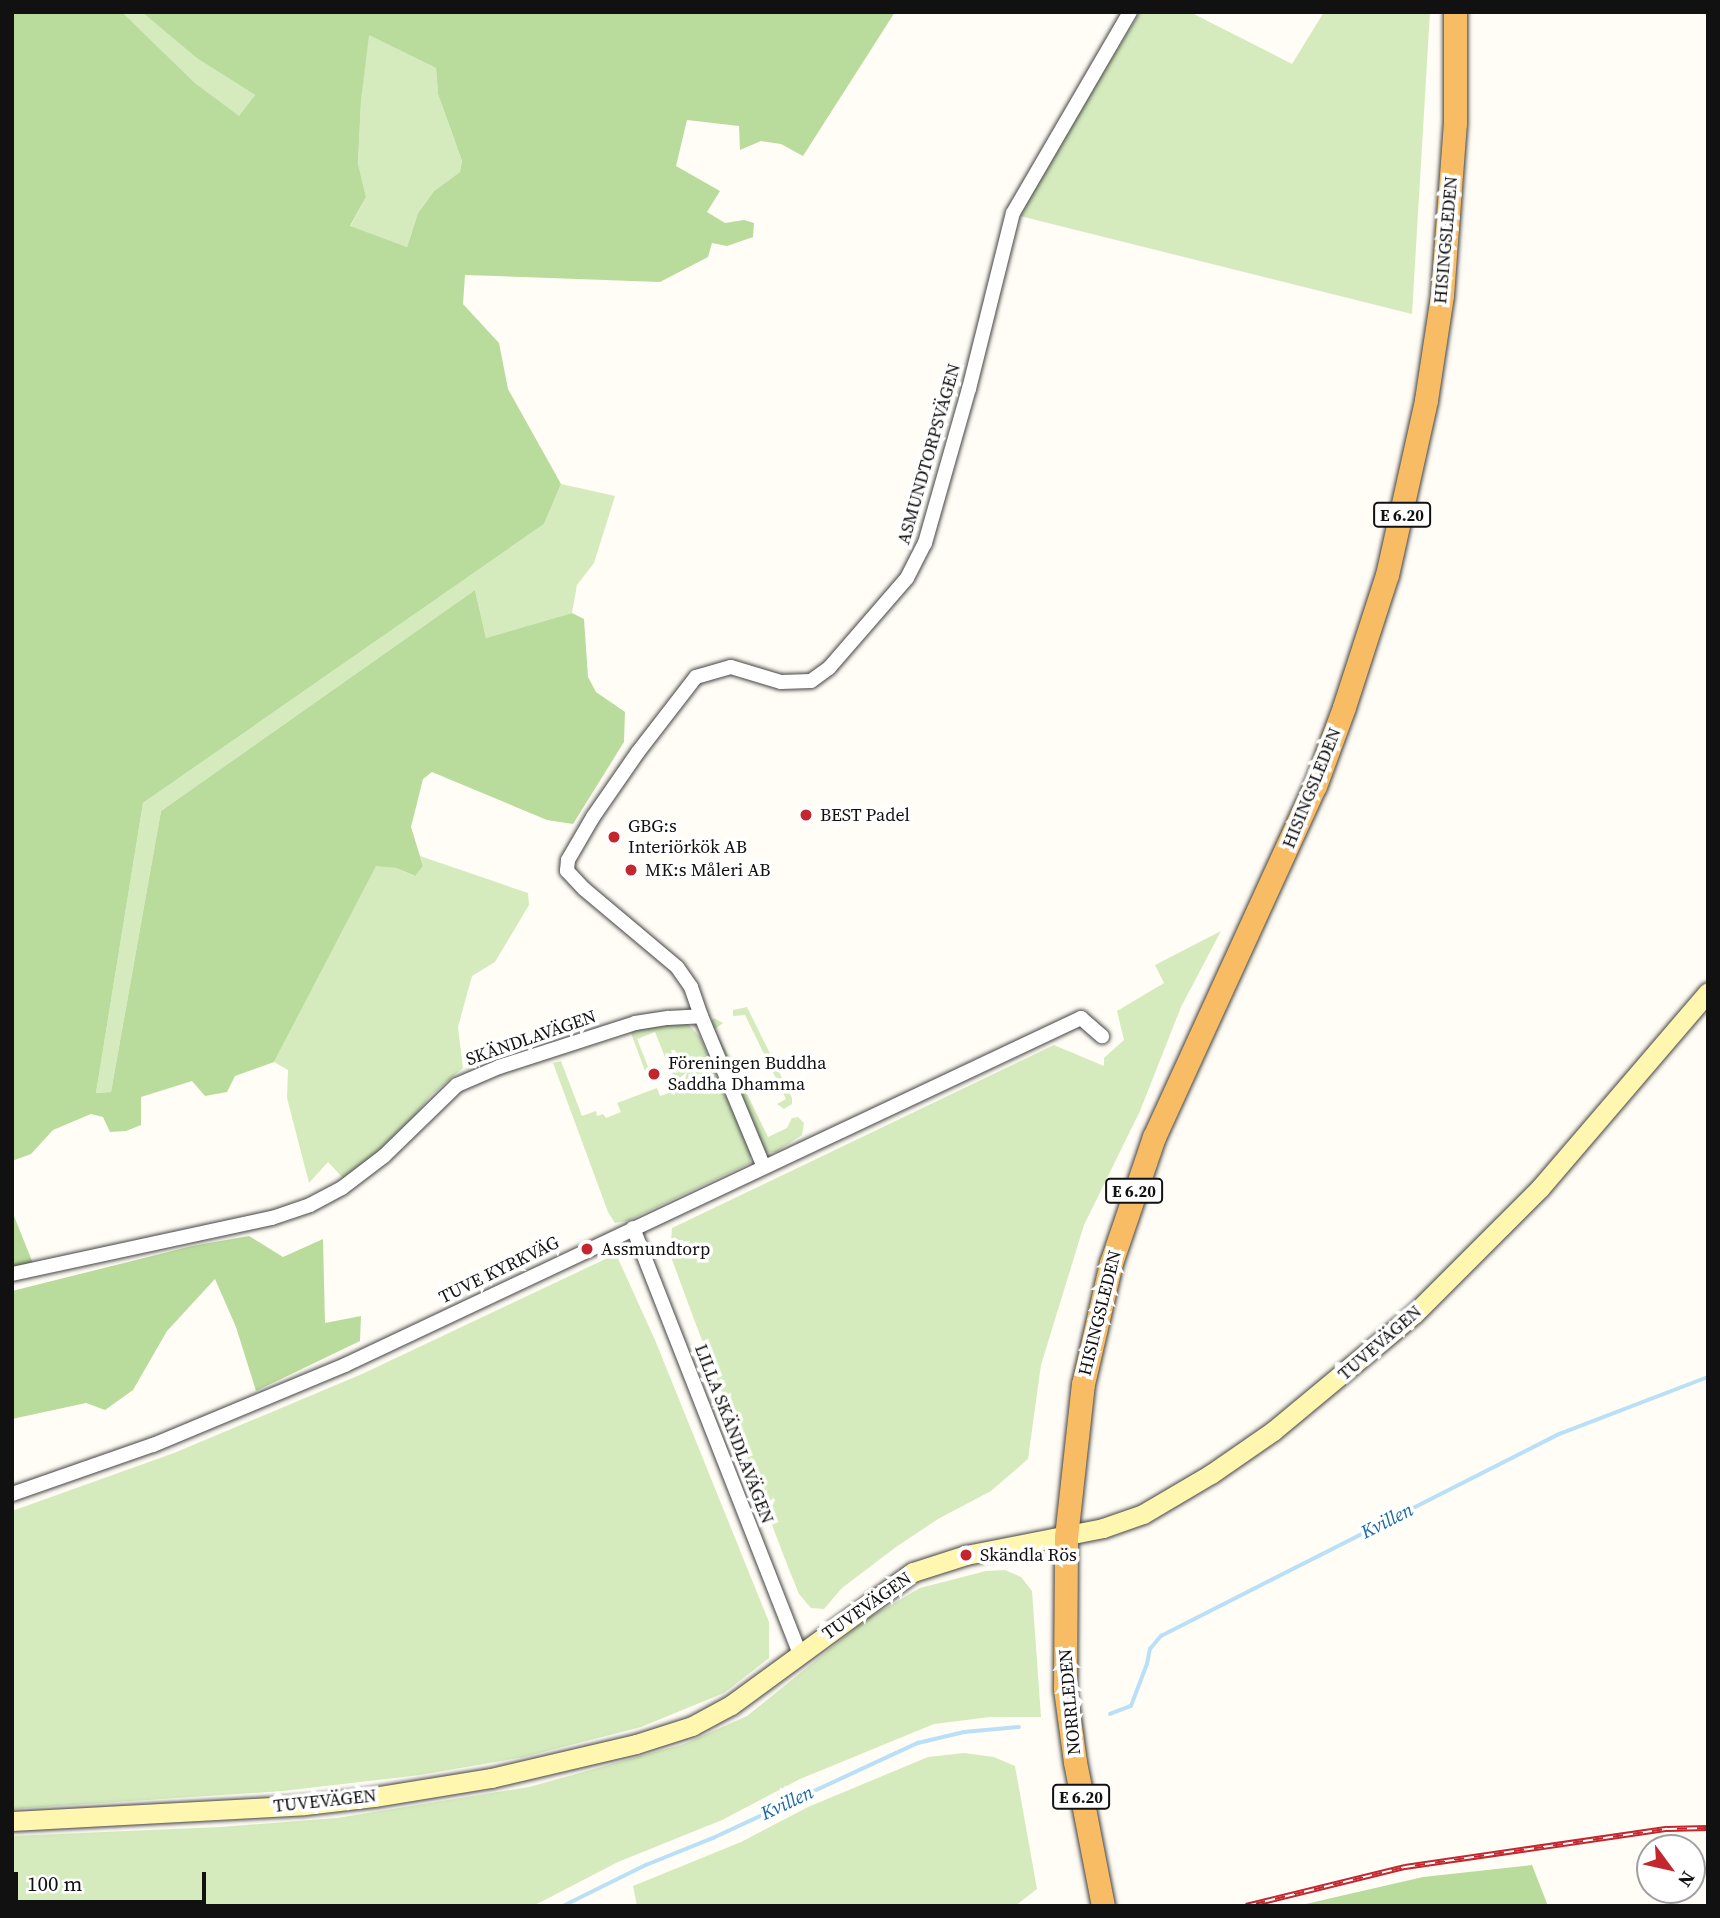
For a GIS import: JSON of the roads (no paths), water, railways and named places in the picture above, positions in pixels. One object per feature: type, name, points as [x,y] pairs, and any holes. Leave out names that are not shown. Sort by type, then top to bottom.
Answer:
[{"type":"highway","name":"HISINGSLEDEN","points":[[1066,1537],[1083,1384],[1102,1293],[1122,1228],[1165,1112],[1315,786],[1345,707],[1387,575],[1426,400],[1442,295],[1455,135],[1455,12]]},
{"type":"highway","name":"NORRLEDEN","points":[[1066,1537],[1065,1689],[1075,1762],[1101,1897]]},
{"type":"main road","name":"TUVEVÄGEN","points":[[12,1821],[304,1805],[442,1787],[515,1773],[636,1744],[692,1726],[741,1699],[913,1572],[966,1555],[1066,1537],[1129,1520],[1211,1474],[1285,1422],[1375,1349],[1461,1270],[1525,1205],[1708,992]]},
{"type":"street","name":"ASMUNDTORPSVÄGEN","points":[[701,1016],[691,986],[677,967],[574,879],[567,871],[568,860],[631,761],[696,677],[731,667],[781,682],[811,681],[829,667],[907,578],[925,543],[969,389],[1013,213],[1130,12]]},
{"type":"street","points":[[701,1016],[763,1165]]},
{"type":"street","name":"SKÄNDLAVÄGEN","points":[[12,1274],[272,1218],[310,1205],[355,1179],[401,1140],[446,1093],[466,1080],[635,1023],[701,1016]]},
{"type":"street","name":"TUVE KYRKVÄG","points":[[12,1494],[153,1446],[423,1329],[763,1165],[895,1107],[1081,1018],[1102,1036]]},
{"type":"street","name":"LILLA SKÄNDLAVÄGEN","points":[[633,1228],[800,1654]]},
{"type":"waterway","name":"Kvillen","points":[[1110,1714],[1131,1706],[1150,1649],[1161,1636],[1557,1435],[1708,1377]]},
{"type":"waterway","name":"Kvillen","points":[[563,1906],[646,1865],[713,1838],[918,1743],[964,1732],[1019,1727]]},
{"type":"railway","points":[[1246,1906],[1405,1867],[1667,1829],[1708,1828]]},
{"type":"place","name":"BEST Padel","points":[[806,815]]},
{"type":"place","name":"GBG:s Interiörkök AB","points":[[614,837]]},
{"type":"place","name":"MK:s Måleri AB","points":[[631,870]]},
{"type":"place","name":"Föreningen Buddha Saddha Dhamma","points":[[654,1074]]},
{"type":"place","name":"Assmundtorp","points":[[587,1249]]},
{"type":"place","name":"Skändla Rös","points":[[966,1555]]}]
